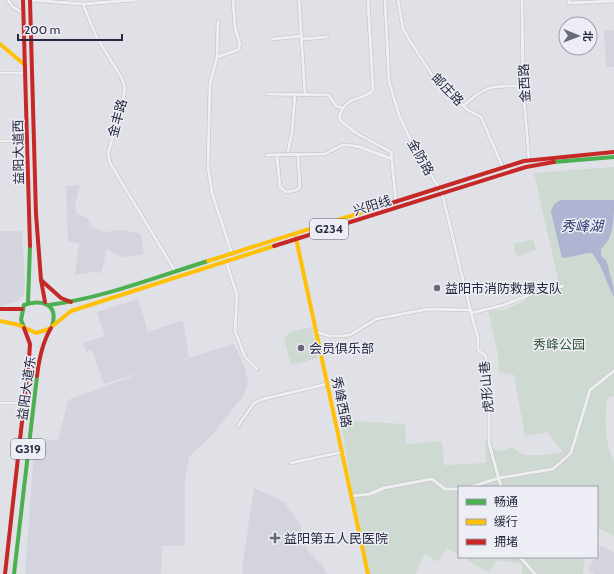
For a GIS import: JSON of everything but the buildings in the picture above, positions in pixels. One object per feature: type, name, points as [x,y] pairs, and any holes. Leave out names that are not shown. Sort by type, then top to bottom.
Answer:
[{"type":"main road","name":"益阳大道西","points":[[23,0],[30,278],[28,303]]},
{"type":"main road","name":"益阳大道西","points":[[30,0],[36,214],[41,280],[47,304]]},
{"type":"main road","points":[[0,44],[25,65]]},
{"type":"main road","name":"兴阳线","points":[[47,304],[72,302],[175,272],[529,160],[614,152]]},
{"type":"main road","name":"兴阳线","points":[[52,326],[71,311],[506,173],[530,166],[614,157]]},
{"type":"main road","name":"秀峰西路","points":[[295,234],[368,574]]},
{"type":"main road","points":[[41,280],[55,294],[72,302]]},
{"type":"main road","name":"G234","points":[[28,303],[39,301],[47,304]]},
{"type":"main road","points":[[24,328],[21,320],[22,309],[28,303]]},
{"type":"main road","points":[[47,304],[53,315],[52,326]]},
{"type":"main road","points":[[0,309],[22,309]]},
{"type":"main road","name":"G234","points":[[0,321],[7,322],[36,333],[49,329],[52,326]]},
{"type":"main road","name":"益阳大道东","points":[[14,574],[39,357],[46,336],[52,326]]},
{"type":"main road","name":"G319","points":[[5,574],[28,371],[30,344],[24,328]]},
{"type":"main road","points":[[28,371],[37,372]]},
{"type":"street","points":[[8,0],[13,7],[24,14]]},
{"type":"street","points":[[30,0],[76,2],[83,4],[135,0]]},
{"type":"street","points":[[217,57],[238,50],[240,44],[235,27],[233,0]]},
{"type":"street","points":[[299,0],[304,95]]},
{"type":"street","points":[[368,0],[373,90],[369,95],[352,99],[343,108],[339,119],[356,133],[391,152],[396,202]]},
{"type":"street","name":"金防路","points":[[385,0],[389,82],[399,115],[413,146],[442,193],[471,312]]},
{"type":"street","name":"邮庄路","points":[[398,0],[403,29],[410,41],[438,84],[463,106],[481,117],[506,173]]},
{"type":"street","name":"金西路","points":[[522,0],[523,86],[530,166]]},
{"type":"street","points":[[569,0],[569,3],[614,1]]},
{"type":"street","name":"金丰路","points":[[83,4],[96,36],[125,87],[108,154],[110,163],[178,276]]},
{"type":"street","points":[[218,21],[217,57],[210,84],[208,167],[212,193],[232,254]]},
{"type":"street","points":[[272,39],[327,37]]},
{"type":"street","points":[[0,73],[26,73]]},
{"type":"street","points":[[463,106],[480,91],[495,86],[523,86]]},
{"type":"street","points":[[267,94],[329,95],[336,106],[343,108]]},
{"type":"street","points":[[288,151],[292,132],[295,95]]},
{"type":"street","points":[[0,141],[27,141]]},
{"type":"street","points":[[266,155],[325,154],[342,145],[348,145],[360,147],[392,159]]},
{"type":"street","points":[[277,156],[280,187],[286,192],[298,190],[300,187],[298,155]]},
{"type":"street","points":[[226,261],[237,295],[235,331],[245,357],[257,369]]},
{"type":"street","points":[[316,332],[330,336],[350,335],[376,319],[428,309],[471,312],[504,305],[534,293],[563,286]]},
{"type":"street","name":"虎形山巷","points":[[471,312],[478,338],[478,350],[486,356],[489,403],[489,442],[501,486]]},
{"type":"street","points":[[473,486],[499,478],[553,469],[571,452],[590,390],[614,371]]},
{"type":"street","points":[[238,426],[254,403],[263,399],[328,384]]},
{"type":"street","points":[[0,403],[24,403]]},
{"type":"street","points":[[291,463],[342,452]]},
{"type":"street","points":[[351,496],[370,494],[384,488],[432,479],[445,489],[458,489]]},
{"type":"street","points":[[521,558],[535,574]]},
{"type":"street","points":[[0,563],[6,564]]},
{"type":"shaded area","points":[[614,30],[614,67],[606,67],[604,31]]},
{"type":"shaded area","points":[[80,185],[75,206],[77,214],[89,219],[90,226],[104,232],[124,230],[141,234],[144,255],[121,257],[107,249],[101,273],[92,272],[75,275],[79,244],[68,241],[66,186]]},
{"type":"shaded area","points":[[0,231],[22,231],[25,282],[24,294],[18,301],[1,306],[0,306]]},
{"type":"shaded area","points":[[138,299],[148,332],[183,320],[189,357],[159,367],[234,344],[245,368],[248,382],[244,395],[213,434],[189,457],[185,480],[185,545],[162,546],[161,574],[25,574],[35,439],[58,440],[68,400],[152,369],[104,384],[92,350],[86,352],[83,343],[105,336],[97,312]]},
{"type":"shaded area","name":"益阳第五人民医院","points":[[254,488],[284,502],[300,524],[308,551],[323,566],[327,574],[243,574],[242,569]]},
{"type":"shaded area","points":[[601,545],[614,553],[614,574],[594,574],[588,570],[594,558],[598,558]]},
{"type":"green space","name":"秀峰公园","points":[[614,167],[614,396],[607,398],[606,422],[608,446],[614,461],[614,536],[601,529],[598,530],[598,486],[458,486],[458,554],[447,548],[438,562],[425,554],[415,574],[370,574],[353,497],[341,422],[349,421],[405,424],[406,444],[442,441],[444,465],[486,463],[485,440],[491,439],[493,449],[501,451],[512,447],[523,455],[548,455],[563,452],[547,432],[525,436],[514,375],[499,372],[498,354],[488,311],[503,310],[523,302],[529,296],[560,288],[534,173]]},
{"type":"green space","points":[[533,239],[536,250],[517,256],[513,244]]},
{"type":"green space","name":"会员俱乐部","points":[[312,327],[318,358],[291,365],[284,337],[293,331]]},
{"type":"green space","points":[[465,558],[585,558],[583,574],[522,574],[522,564],[497,560],[488,573]]},
{"type":"water","name":"秀峰湖","points":[[562,200],[614,200],[614,214],[611,234],[601,249],[601,256],[608,264],[614,290],[614,297],[601,268],[592,253],[562,258],[551,212],[555,204]]},
{"type":"traffic: fast","points":[[554,162],[614,157]]},
{"type":"traffic: fast","points":[[28,303],[30,246]]},
{"type":"traffic: fast","points":[[49,305],[69,302],[109,292],[208,261]]},
{"type":"traffic: fast","points":[[24,327],[21,320],[24,305],[31,303],[43,303],[51,308],[54,319],[52,326]]},
{"type":"traffic: fast","points":[[14,574],[37,376]]},
{"type":"traffic: slow","points":[[0,44],[25,65]]},
{"type":"traffic: slow","points":[[208,261],[379,207]]},
{"type":"traffic: slow","points":[[296,238],[368,574]]},
{"type":"traffic: slow","points":[[0,321],[19,325],[36,333],[49,329],[71,311],[274,246]]},
{"type":"traffic: jam","points":[[23,0],[30,246]]},
{"type":"traffic: jam","points":[[30,0],[36,214],[41,280],[45,302]]},
{"type":"traffic: jam","points":[[379,207],[524,161],[614,152]]},
{"type":"traffic: jam","points":[[274,246],[526,167],[554,162]]},
{"type":"traffic: jam","points":[[41,280],[61,298],[71,302]]},
{"type":"traffic: jam","points":[[0,309],[22,309]]},
{"type":"traffic: jam","points":[[5,574],[29,359],[30,344],[24,328]]},
{"type":"traffic: jam","points":[[37,376],[41,351],[51,328]]},
{"type":"place","name":"益阳市消防救援支队","points":[[437,288]]},
{"type":"place","name":"会员俱乐部","points":[[301,348]]},
{"type":"place","name":"益阳第五人民医院","points":[[275,538]]}]
